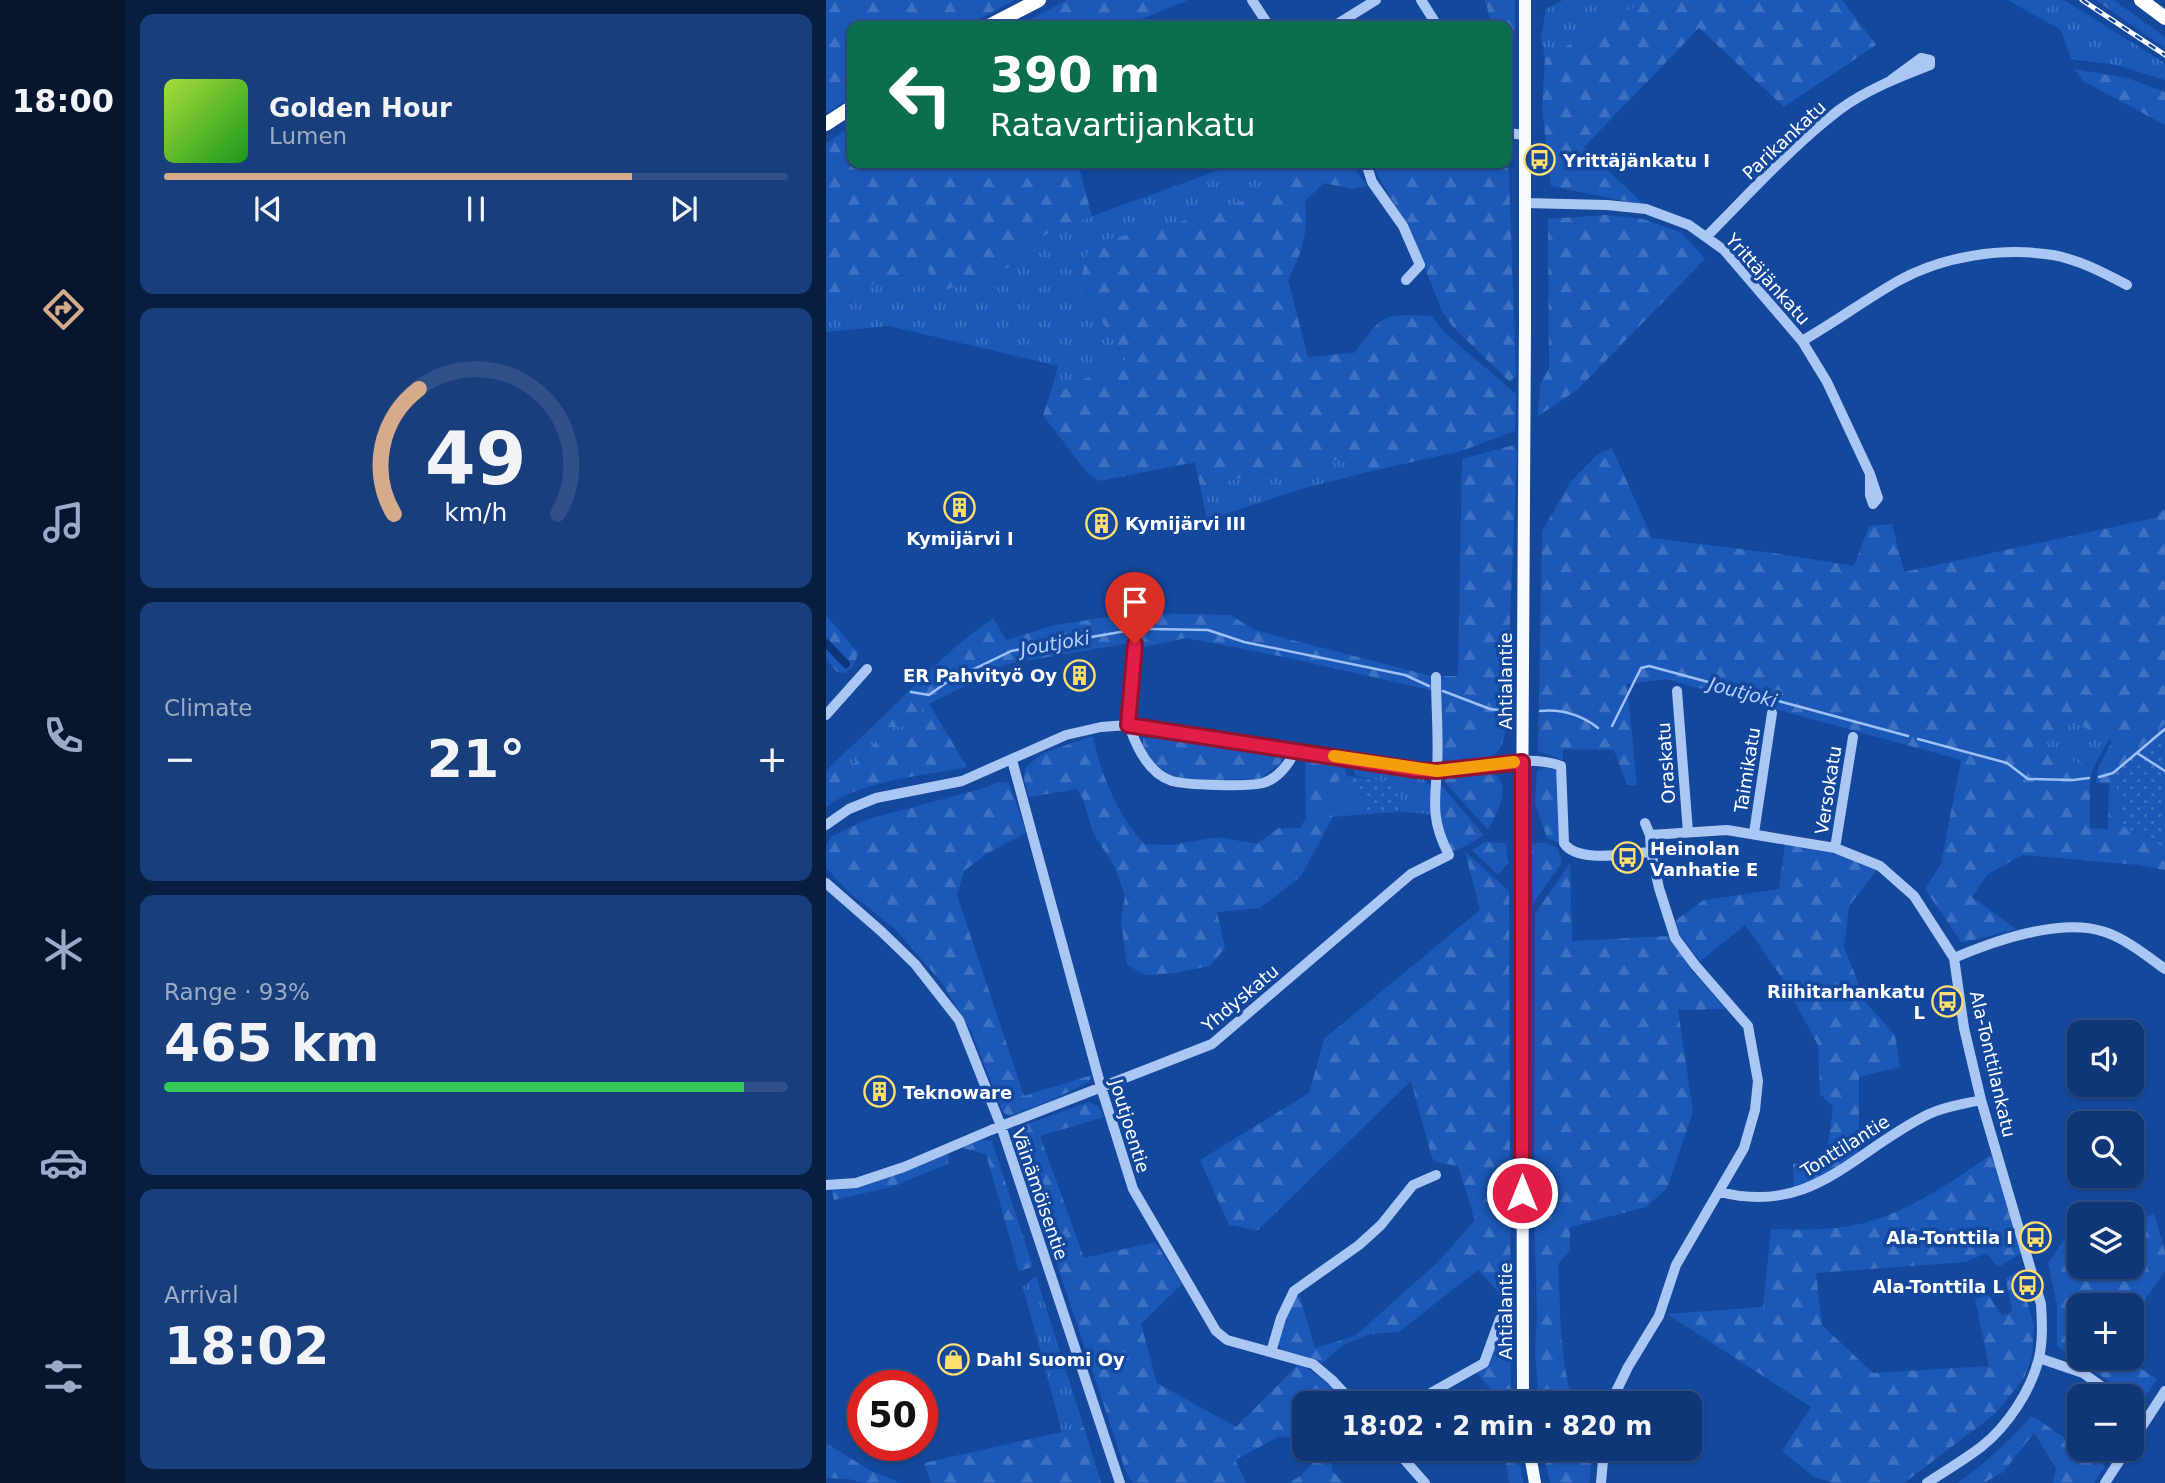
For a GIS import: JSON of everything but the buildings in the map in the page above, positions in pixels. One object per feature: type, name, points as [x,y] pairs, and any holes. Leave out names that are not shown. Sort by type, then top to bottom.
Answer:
[{"type":"highway","points":[[999,21],[1039,0]]},
{"type":"highway","points":[[2141,0],[2165,18]]},
{"type":"highway","points":[[826,124],[847,110]]},
{"type":"main road","name":"Ahtialantie","points":[[1524,1391],[1522,762],[1525,0]]},
{"type":"main road","points":[[1531,1461],[1535,1483]]},
{"type":"street","points":[[1251,0],[1266,21]]},
{"type":"street","points":[[1344,21],[1376,0]]},
{"type":"street","points":[[1421,0],[1434,21]]},
{"type":"street","name":"Parikankatu","points":[[1707,236],[1796,148],[1841,109],[1891,80]]},
{"type":"street","points":[[1512,134],[1525,135]]},
{"type":"street","points":[[1368,168],[1372,182],[1403,226],[1420,265],[1406,280]]},
{"type":"street","name":"Yrittäjänkatu","points":[[1525,203],[1646,209],[1689,225],[1707,236],[1737,263],[1802,341],[1827,382],[1870,474]]},
{"type":"street","points":[[1802,341],[1835,323],[1899,280],[1937,266],[1990,252],[2053,256],[2092,266],[2127,285]]},
{"type":"street","points":[[1138,616],[1128,725],[1143,758],[1156,771],[1171,780],[1201,784],[1264,783],[1292,759],[1294,750]]},
{"type":"street","points":[[826,715],[867,669]]},
{"type":"street","points":[[1436,677],[1437,771]]},
{"type":"street","name":"Oraskatu","points":[[1677,691],[1688,832]]},
{"type":"street","name":"Taimikatu","points":[[1754,833],[1772,713]]},
{"type":"street","points":[[826,825],[849,809],[876,798],[962,781],[1066,735],[1101,727],[1128,725],[1437,771],[1535,760],[1561,766],[1564,843],[1569,850],[1591,856],[1651,852]]},
{"type":"street","name":"Versokatu","points":[[1835,848],[1853,737]]},
{"type":"street","name":"Joutjoentie","points":[[1012,760],[1101,1087],[1133,1189],[1216,1331],[1227,1340],[1313,1364],[1342,1391]]},
{"type":"street","name":"Yhdyskatu","points":[[826,1185],[856,1183],[904,1167],[1000,1126],[1212,1044],[1411,874],[1449,855],[1439,836],[1434,816],[1437,771]]},
{"type":"street","points":[[1616,1391],[1659,1316],[1676,1265],[1744,1149],[1755,1110],[1759,1081],[1748,1026],[1675,938],[1667,919],[1645,822]]},
{"type":"street","name":"Ala-Tonttilankatu","points":[[1650,835],[1727,830],[1754,833],[1835,848],[1880,866],[1914,896],[1954,958],[1964,1028],[1981,1100],[2041,1304],[2042,1335],[2039,1358],[2030,1382],[2004,1424],[1983,1446],[1927,1483]]},
{"type":"street","name":"Väinämöisentie","points":[[826,883],[915,964],[959,1020],[1000,1126],[1120,1483]]},
{"type":"street","points":[[1954,958],[2047,929],[2082,926],[2116,936],[2165,969]]},
{"type":"street","name":"Tonttilantie","points":[[1720,1192],[1777,1196],[1809,1189],[1930,1114],[1981,1100]]},
{"type":"street","points":[[1271,1352],[1281,1318],[1294,1291],[1359,1245],[1381,1225],[1413,1185],[1436,1175]]},
{"type":"street","points":[[1434,1391],[1484,1363],[1500,1319]]},
{"type":"street","points":[[2039,1358],[2082,1373],[2098,1384]]},
{"type":"street","points":[[2144,1422],[2165,1391]]},
{"type":"street","points":[[1406,1461],[1426,1483]]},
{"type":"street","points":[[1601,1483],[1603,1461]]},
{"type":"street","points":[[2105,1483],[2119,1461]]},
{"type":"green space","points":[[826,0],[1015,0],[975,21],[847,21],[847,99],[826,114]]},
{"type":"green space","points":[[1067,0],[1188,0],[1136,21],[1027,21]]},
{"type":"green space","points":[[1485,0],[1515,0],[1512,49],[1512,21],[1491,21]]},
{"type":"green space","points":[[1563,0],[1646,0],[1545,58],[1541,38],[1546,9]]},
{"type":"green space","points":[[1646,0],[1842,0],[1876,45],[1784,107],[1699,28],[1584,147],[1644,205],[1551,186],[1542,109],[1545,58]]},
{"type":"green space","points":[[2008,0],[2064,0],[2165,63],[2165,80],[2116,65],[2071,59],[2061,30]]},
{"type":"green space","points":[[2096,0],[2114,0],[2165,37],[2165,48]]},
{"type":"green space","points":[[2074,69],[2127,78],[2165,92],[2165,125],[2083,81]]},
{"type":"green space","points":[[847,129],[847,168],[1079,168],[1092,216],[1025,243],[1019,264],[939,292],[927,268],[826,299],[826,143]]},
{"type":"green space","points":[[1225,168],[1307,168],[1255,196],[1199,217],[1090,244],[1079,285],[1126,360],[1050,395],[1058,366],[889,326],[826,332],[826,299],[928,268],[939,291],[1019,264],[1025,243]]},
{"type":"green space","points":[[1307,168],[1354,168],[1367,186],[1353,189],[1324,183],[1305,201],[1303,242],[1288,280],[1308,357],[1354,353],[1372,330],[1386,318],[1403,315],[1432,316],[1445,333],[1516,394],[1515,431],[1461,451],[1368,472],[1342,459],[1200,486],[1195,462],[1100,481],[1088,474],[1043,415],[1050,395],[1126,360],[1079,285],[1090,244],[1199,217],[1255,196]]},
{"type":"green space","points":[[1508,168],[1516,376],[1510,382],[1453,327],[1442,311],[1410,231],[1374,169]]},
{"type":"green space","points":[[1606,215],[1643,219],[1682,233],[1705,259],[1577,390],[1538,416],[1540,385],[1549,368],[1548,219]]},
{"type":"green space","points":[[1514,445],[1517,453],[1506,718],[1457,764],[1446,763],[1440,755],[1440,676],[1458,676],[1462,459]]},
{"type":"green space","points":[[1612,448],[1652,538],[1854,566],[1869,526],[1892,524],[1904,572],[2155,518],[2165,508],[2165,724],[2114,773],[2124,827],[2165,845],[2165,870],[2139,865],[2022,855],[1987,875],[1972,897],[2016,929],[1962,943],[1925,889],[1941,864],[1961,760],[1666,679],[1627,684],[1637,785],[1627,785],[1614,750],[1563,749],[1563,760],[1538,751],[1542,531],[1571,481],[1598,454]],"holes":[[[2073,722],[2112,741],[2098,768],[2096,783],[2109,783],[2108,829],[2090,828],[2090,783],[2093,768],[2032,747]]]},
{"type":"green space","points":[[1342,459],[1368,472],[1301,489],[1207,520],[1200,486]]},
{"type":"green space","points":[[1145,613],[1231,615],[1254,630],[1431,676],[1431,690],[1186,638],[1140,648]]},
{"type":"green space","points":[[1125,614],[1131,620],[1130,643],[1007,664],[929,704],[901,727],[872,727],[945,656],[993,618],[1006,640],[1055,625]]},
{"type":"green space","points":[[826,615],[858,653],[854,665],[845,673],[837,672],[826,659]]},
{"type":"green space","points":[[929,704],[934,712],[912,734],[879,739],[848,769],[838,759],[872,727],[901,727]]},
{"type":"green space","points":[[934,712],[967,767],[875,785],[826,807],[826,771],[838,759],[848,769],[879,739],[912,734]]},
{"type":"green space","points":[[1506,718],[1503,742],[1495,754],[1457,764]]},
{"type":"green space","points":[[2073,722],[2109,739],[2093,768],[2031,747]]},
{"type":"green space","points":[[2165,724],[2165,847],[2124,827],[2114,773]]},
{"type":"green space","points":[[1093,736],[1111,794],[1144,844],[1172,845],[1217,837],[1257,844],[1279,828],[1300,828],[1306,818],[1305,759],[1344,766],[1347,776],[1326,788],[1329,812],[1333,817],[1301,876],[1260,908],[1217,912],[1225,948],[1210,966],[1146,975],[1127,965],[1121,920],[1125,896],[1114,865],[1093,833],[1083,799],[1077,789],[1029,797],[1024,779],[1025,768],[1043,753]]},
{"type":"green space","points":[[1143,738],[1214,743],[1283,757],[1281,763],[1260,779],[1203,780],[1171,776],[1154,765],[1143,746]]},
{"type":"green space","points":[[1352,767],[1422,778],[1432,787],[1430,814],[1400,812],[1397,784],[1356,776]]},
{"type":"green space","points":[[1545,767],[1553,769],[1559,776],[1561,844],[1547,838],[1535,803],[1537,771]]},
{"type":"green space","points":[[1491,772],[1498,777],[1503,791],[1496,816],[1488,830],[1444,781],[1449,775]]},
{"type":"green space","points":[[1347,776],[1397,783],[1400,812],[1366,814],[1365,798]]},
{"type":"green space","points":[[1347,776],[1365,798],[1366,814],[1333,817],[1329,813],[1326,788]]},
{"type":"green space","points":[[997,782],[1009,783],[1026,833],[986,854],[964,871],[957,895],[1024,1096],[1092,1075],[1089,1082],[1009,1116],[1003,1112],[970,1029],[942,983],[897,931],[848,891],[826,868],[826,846],[832,836],[865,820],[988,787]]},
{"type":"green space","points":[[1440,784],[1484,835],[1450,852],[1437,815]]},
{"type":"green space","points":[[1485,842],[1506,843],[1508,862],[1498,875],[1472,850]]},
{"type":"green space","points":[[1545,842],[1558,849],[1562,862],[1533,904],[1532,844]]},
{"type":"green space","points":[[1785,843],[1849,857],[1877,870],[1849,906],[1844,947],[1866,1003],[1895,1035],[1900,1067],[1859,1077],[1859,1154],[1829,1173],[1794,1188],[1793,1164],[1826,1162],[1833,1107],[1820,1094],[1818,1045],[1780,975],[1745,925],[1700,961],[1681,936],[1675,921],[1704,900],[1779,889]]},
{"type":"green space","points":[[1465,852],[1509,891],[1511,1391],[1492,1391],[1476,1371],[1490,1363],[1486,1357],[1502,1312],[1501,1295],[1478,1270],[1399,1332],[1370,1334],[1343,1345],[1322,1363],[1282,1351],[1278,1343],[1284,1318],[1298,1291],[1315,1348],[1355,1336],[1438,1262],[1475,1220],[1458,1166],[1436,1162],[1432,1158],[1411,1081],[1258,1230],[1229,1225],[1200,1160],[1309,1093],[1324,1039],[1480,910]]},
{"type":"green space","points":[[1570,863],[1572,941],[1670,936],[1692,971],[1726,1009],[1678,1010],[1693,1112],[1667,1188],[1646,1207],[1570,1227],[1570,1251],[1558,1264],[1563,1354],[1570,1391],[1538,1391],[1535,1351],[1535,914]]},
{"type":"green space","points":[[1089,1102],[1099,1107],[1104,1117],[1040,1136],[1084,1258],[1155,1242],[1182,1284],[1141,1324],[1157,1383],[1236,1427],[1298,1365],[1319,1376],[1335,1391],[1292,1391],[1292,1438],[1280,1436],[1235,1460],[1246,1483],[1133,1483],[1126,1472],[1018,1146],[1019,1127]]},
{"type":"green space","points":[[982,1140],[992,1141],[1033,1267],[1019,1271],[986,1154],[962,1148]]},
{"type":"green space","points":[[949,1153],[948,1164],[891,1187],[834,1200],[831,1188],[906,1170]]},
{"type":"green space","points":[[1992,1154],[2022,1253],[1998,1267],[1986,1253],[1966,1262],[1816,1273],[1822,1325],[1873,1373],[1989,1366],[1975,1299],[1987,1293],[2002,1316],[2012,1312],[2006,1279],[2018,1271],[2034,1325],[2032,1356],[2024,1378],[1996,1413],[1904,1483],[1833,1483],[1814,1477],[1782,1451],[1811,1407],[1667,1314],[1763,1307],[1771,1229],[1836,1228],[1874,1220],[1920,1200]]},
{"type":"green space","points":[[2154,1214],[2165,1251],[2165,1271],[2144,1301],[2144,1293],[2067,1293],[2067,1353],[2057,1346],[2057,1306],[2048,1263],[2067,1235],[2067,1279],[2144,1279],[2144,1217]]},
{"type":"green space","points":[[1036,1276],[1084,1427],[1062,1432],[1023,1287]]},
{"type":"green space","points":[[2092,1370],[2143,1370],[2157,1379],[2144,1398],[2144,1384],[2113,1384]]},
{"type":"green space","points":[[2031,1417],[2067,1440],[2067,1461],[2098,1461],[2105,1466],[2094,1483],[2053,1483],[2056,1468],[2034,1433],[2003,1472],[1984,1483],[1957,1483],[2005,1444]]},
{"type":"green space","points":[[1084,1427],[1101,1483],[931,1483],[924,1463]]},
{"type":"green space","points":[[826,1443],[847,1456],[847,1461],[855,1461],[901,1483],[863,1483],[826,1478]]},
{"type":"green space","points":[[1314,1461],[1332,1461],[1332,1470],[1343,1483],[1289,1483],[1302,1475]]},
{"type":"green space","points":[[1506,1461],[1520,1461],[1523,1483],[1509,1483]]},
{"type":"green space","points":[[1545,1461],[1592,1461],[1589,1483],[1550,1483]]},
{"type":"waterway","name":"Joutjoki","points":[[1151,629],[1208,630],[1244,642],[1405,675],[1429,686]]},
{"type":"waterway","name":"Joutjoki","points":[[911,692],[929,695],[947,682],[1011,651],[1126,631]]},
{"type":"waterway","name":"Joutjoki","points":[[826,643],[846,664]]},
{"type":"waterway","name":"Joutjoki","points":[[1612,726],[1641,668],[1649,666],[1908,736]]},
{"type":"waterway","name":"Joutjoki","points":[[1443,691],[1490,709],[1507,711]]},
{"type":"waterway","name":"Joutjoki","points":[[1540,711],[1570,714],[1598,728]]},
{"type":"waterway","name":"Joutjoki","points":[[2099,777],[2113,773],[2165,729]]},
{"type":"waterway","name":"Joutjoki","points":[[1918,739],[2007,763],[2028,779],[2089,778]]},
{"type":"waterway","name":"Joutjoki","points":[[2137,753],[2165,771]]},
{"type":"railway","points":[[2082,0],[2165,55]]},
{"type":"slow traffic","points":[[1334,756],[1437,771],[1514,762]]},
{"type":"place","name":"Yrittäjänkatu I","points":[[1540,160]]},
{"type":"place","name":"Kymijärvi I","points":[[960,508]]},
{"type":"place","name":"Kymijärvi III","points":[[1102,523]]},
{"type":"place","name":"ER Pahvityö Oy","points":[[1080,675]]},
{"type":"place","name":"Heinolan Vanhatie E","points":[[1627,858]]},
{"type":"place","name":"Riihitarhankatu L","points":[[1948,1001]]},
{"type":"place","name":"Teknoware","points":[[880,1092]]},
{"type":"place","name":"Ala-Tonttila I","points":[[2036,1237]]},
{"type":"place","name":"Ala-Tonttila L","points":[[2027,1286]]},
{"type":"place","name":"Dahl Suomi Oy","points":[[953,1359]]},
{"type":"route","points":[[1135,644],[1128,725],[1150,726],[1417,770],[1437,771],[1522,762],[1522,1193]]}]
